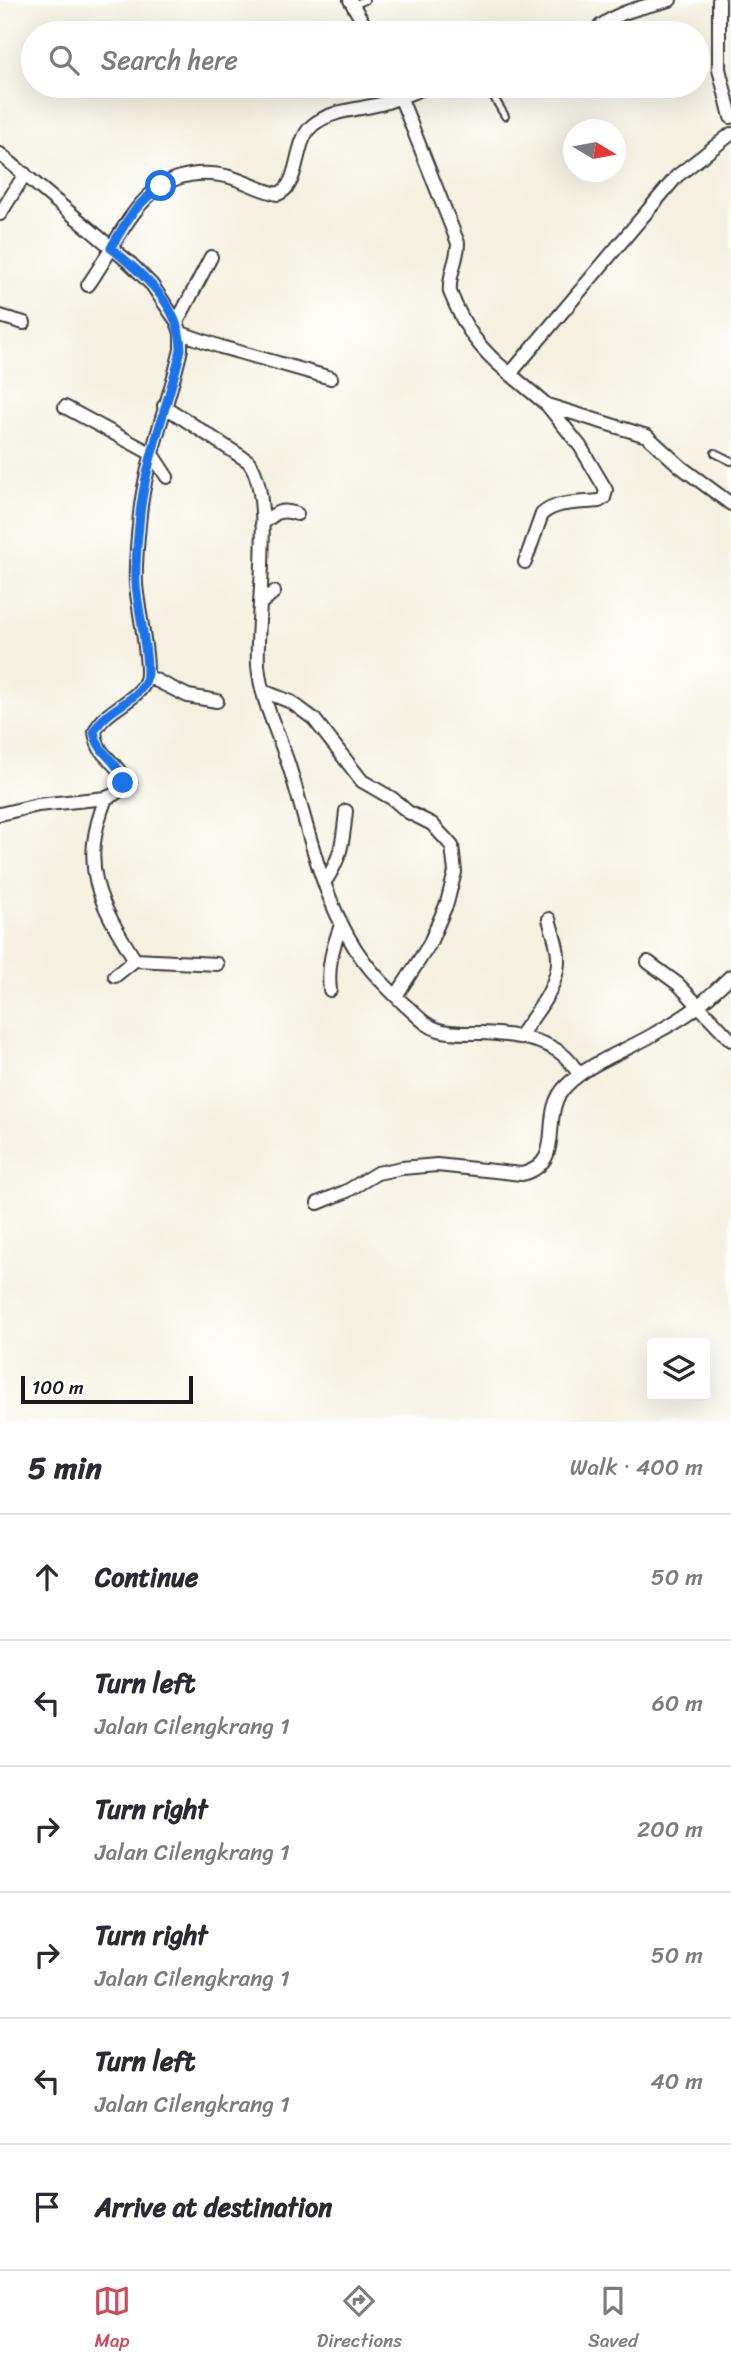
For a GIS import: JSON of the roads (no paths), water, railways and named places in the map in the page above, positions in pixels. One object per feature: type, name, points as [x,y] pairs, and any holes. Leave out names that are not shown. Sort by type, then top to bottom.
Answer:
[{"type":"street","points":[[607,21],[621,13],[670,0]]},
{"type":"street","points":[[719,0],[719,69],[731,117]]},
{"type":"street","points":[[356,2],[364,21]]},
{"type":"street","points":[[88,285],[103,265],[128,218],[142,200],[161,186],[176,179],[199,175],[226,176],[278,194],[289,186],[301,141],[311,126],[326,117],[383,103],[389,98]]},
{"type":"street","points":[[401,98],[458,243],[449,285],[471,337],[490,358],[547,405],[580,446],[606,490],[604,498],[599,501],[556,505],[542,514],[525,562]]},
{"type":"street","points":[[510,374],[677,176],[731,134]]},
{"type":"street","points":[[0,154],[152,285],[179,327],[181,349],[152,454],[139,522],[136,584],[147,676],[135,695],[109,713],[94,732],[101,751],[120,770],[121,788],[116,794],[106,798],[38,806],[0,814]]},
{"type":"street","points":[[0,214],[25,174]]},
{"type":"street","points":[[179,327],[211,257]]},
{"type":"street","points":[[0,316],[24,323]]},
{"type":"street","points":[[179,327],[221,347],[331,378]]},
{"type":"street","points":[[547,405],[647,436],[681,467],[731,505]]},
{"type":"street","points":[[164,406],[248,461],[254,468],[260,495],[262,524],[258,666],[263,691],[324,883],[341,925],[361,961],[377,980],[426,1024],[440,1031],[519,1037],[553,1048],[564,1055],[579,1074]]},
{"type":"street","points":[[65,407],[152,454],[167,477]]},
{"type":"street","points":[[262,524],[278,511],[286,510],[297,514]]},
{"type":"street","points":[[260,604],[274,592]]},
{"type":"street","points":[[147,676],[188,696],[217,701]]},
{"type":"street","points":[[263,691],[291,702],[314,719],[362,781],[393,799],[408,813],[432,824],[452,846],[455,872],[447,903],[429,945],[396,996]]},
{"type":"street","points":[[106,798],[96,823],[92,851],[93,869],[100,894],[115,928],[135,960]]},
{"type":"street","points":[[324,883],[337,866],[346,811]]},
{"type":"street","points":[[519,1037],[551,988],[556,972],[558,957],[549,919]]},
{"type":"street","points":[[330,990],[328,975],[331,953],[341,925]]},
{"type":"street","points":[[115,976],[135,960],[217,964]]},
{"type":"street","points":[[648,962],[678,984],[731,1040]]},
{"type":"street","points":[[318,1203],[347,1191],[377,1173],[402,1168],[437,1165],[522,1174],[534,1171],[545,1161],[550,1148],[555,1104],[564,1087],[579,1074],[653,1035],[699,1006],[731,976]]},
{"type":"lane","points":[[494,98],[505,116]]},
{"type":"lane","points":[[715,453],[731,461]]}]
